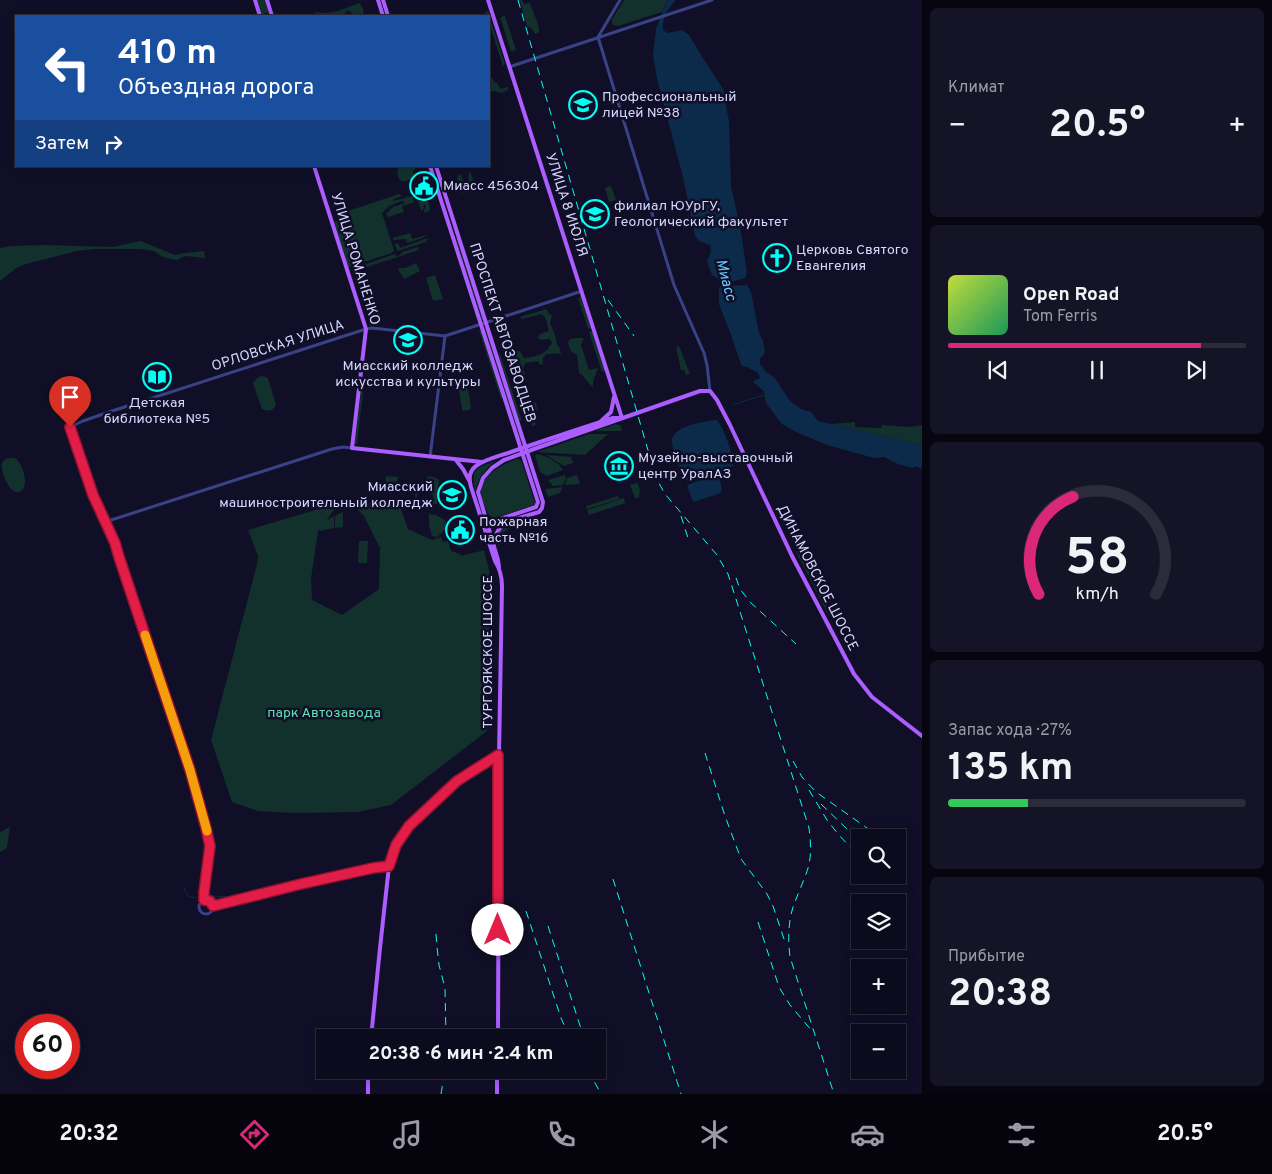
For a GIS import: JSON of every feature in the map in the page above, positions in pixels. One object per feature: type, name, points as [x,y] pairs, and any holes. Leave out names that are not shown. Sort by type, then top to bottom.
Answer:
[{"type":"main road","points":[[255,0],[260,15]]},
{"type":"main road","points":[[267,0],[272,15]]},
{"type":"main road","points":[[378,0],[383,15]]},
{"type":"main road","points":[[383,0],[388,15]]},
{"type":"main road","name":"УЛИЦА 8 ИЮЛЯ","points":[[488,0],[622,418]]},
{"type":"main road","name":"УЛИЦА РОМАНЕНКО","points":[[314,167],[366,329],[352,448]]},
{"type":"main road","name":"ПРОСПЕКТ АВТОЗАВОДЦЕВ","points":[[430,167],[538,502],[534,508],[486,525]]},
{"type":"main road","name":"ПРОСПЕКТ АВТОЗАВОДЦЕВ","points":[[436,167],[543,502],[539,512],[509,521]]},
{"type":"main road","points":[[526,449],[534,449],[700,391],[710,391]]},
{"type":"main road","name":"ДИНАМОВСКОЕ ШОССЕ","points":[[710,391],[730,425],[792,556],[858,681],[872,697],[922,736]]},
{"type":"main road","points":[[597,424],[611,412],[615,395]]},
{"type":"main road","points":[[470,482],[471,472],[474,467],[483,462],[521,451],[613,418],[622,418]]},
{"type":"main road","points":[[352,448],[483,462]]},
{"type":"main road","points":[[486,525],[478,492],[483,478],[492,468],[521,451]]},
{"type":"main road","points":[[455,460],[463,469],[470,482],[486,525]]},
{"type":"main road","points":[[486,525],[509,521]]},
{"type":"main road","points":[[494,548],[496,533],[500,527],[509,521]]},
{"type":"main road","name":"ТУРГОЯКСКОЕ ШОССЕ","points":[[486,525],[498,560],[498,567]]},
{"type":"main road","name":"ТУРГОЯКСКОЕ ШОССЕ","points":[[486,525],[495,561],[502,577],[498,755],[498,1029]]},
{"type":"main road","points":[[372,1029],[389,866],[396,845],[409,826],[457,781],[498,755]]},
{"type":"main road","points":[[368,1079],[368,1094]]},
{"type":"main road","points":[[497,1079],[497,1094]]},
{"type":"street","points":[[620,0],[598,37],[674,285],[704,353],[710,391]]},
{"type":"street","points":[[509,67],[712,0]]},
{"type":"street","name":"ОРЛОВСКАЯ УЛИЦА","points":[[105,522],[93,495],[70,427],[83,420],[366,329],[372,328],[445,336],[582,291]]},
{"type":"street","points":[[430,457],[445,336]]},
{"type":"street","points":[[700,391],[708,381]]},
{"type":"street","points":[[213,906],[209,913],[203,912],[200,907],[204,900],[210,846],[190,770],[115,543],[105,522],[338,447],[352,448]]},
{"type":"street","points":[[213,906],[331,877],[389,866]]},
{"type":"street","points":[[204,900],[210,901],[213,906]]},
{"type":"green space","points":[[257,0],[265,0],[269,12],[262,14]]},
{"type":"green space","points":[[520,0],[524,4],[530,3],[539,32],[535,34],[527,26]]},
{"type":"green space","points":[[624,0],[667,0],[662,12],[618,26],[613,25],[612,19]]},
{"type":"green space","points":[[359,3],[363,8],[364,15],[355,15],[347,10],[344,15],[314,15],[316,12],[327,13]]},
{"type":"green space","points":[[505,16],[516,50],[511,51],[500,17]]},
{"type":"green space","points":[[490,17],[505,64],[503,66],[490,26]]},
{"type":"green space","points":[[492,77],[500,89],[508,87],[508,90],[501,93],[490,91],[490,78]]},
{"type":"green space","points":[[399,167],[414,167],[413,179],[402,182],[399,178]]},
{"type":"green space","points":[[469,171],[475,185],[468,193],[460,193],[457,182],[458,176],[461,174],[466,183]]},
{"type":"green space","points":[[611,186],[616,200],[609,202],[605,188]]},
{"type":"green space","points":[[399,194],[402,196],[393,201],[412,196],[414,198],[412,200],[415,202],[402,206],[404,212],[388,217],[386,214],[393,207],[405,203],[402,201],[389,206],[382,213],[394,250],[392,253],[348,267],[334,222],[341,220],[342,213]]},
{"type":"green space","points":[[427,198],[431,210],[425,213],[426,205],[421,210],[418,201],[426,199],[426,201]]},
{"type":"green space","points":[[410,233],[412,239],[426,235],[423,238],[407,243],[406,239],[393,240],[393,238]]},
{"type":"green space","points":[[428,238],[426,242],[398,251],[395,244],[398,243],[400,248]]},
{"type":"green space","points":[[456,239],[484,319],[483,320]]},
{"type":"green space","points":[[140,241],[175,255],[204,251],[205,258],[185,256],[177,260],[163,257],[154,251],[142,249],[94,249],[77,251],[26,264],[16,268],[0,281],[0,248],[44,245],[113,247]]},
{"type":"green space","points":[[418,247],[416,251],[355,271],[356,267],[395,254],[396,256],[400,255],[402,252]]},
{"type":"green space","points":[[416,263],[420,271],[404,279],[398,269]]},
{"type":"green space","points":[[435,275],[443,299],[433,301],[426,278]]},
{"type":"green space","points":[[581,297],[591,328],[588,329],[578,298]]},
{"type":"green space","points":[[546,309],[552,315],[550,323],[561,354],[546,354],[543,358],[543,364],[540,365],[538,361],[525,363],[523,368],[526,379],[524,384],[520,380],[511,359],[511,353],[520,351],[524,358],[537,356],[544,352],[552,342],[549,339],[541,340],[538,338],[540,334],[549,331],[546,319],[542,314],[522,319],[520,317]]},
{"type":"green space","points":[[485,329],[522,440],[521,441]]},
{"type":"green space","points":[[479,330],[481,330],[503,398],[501,399]]},
{"type":"green space","points":[[592,331],[605,371],[602,372],[589,332]]},
{"type":"green space","points":[[584,338],[581,345],[589,370],[598,368],[593,381],[593,388],[579,373],[577,354],[572,352],[569,347],[570,339]]},
{"type":"green space","points":[[679,346],[690,374],[686,375],[684,370],[681,370],[676,348]]},
{"type":"green space","points":[[500,354],[522,421],[519,420]]},
{"type":"green space","points":[[262,376],[268,378],[276,405],[270,410],[262,409],[253,383]]},
{"type":"green space","points":[[364,383],[357,444],[355,444],[362,385]]},
{"type":"green space","points":[[464,387],[468,389],[471,407],[470,410],[463,411],[459,391]]},
{"type":"green space","points":[[533,402],[536,403],[537,409],[534,417],[536,425],[532,426],[526,408]]},
{"type":"green space","points":[[855,422],[855,427],[881,428],[882,425],[909,427],[922,425],[922,445],[831,424]]},
{"type":"green space","points":[[616,424],[620,425],[622,431],[595,431]]},
{"type":"green space","points":[[589,434],[608,434],[585,455],[537,452]]},
{"type":"green space","points":[[536,454],[551,459],[563,470],[547,476],[540,472]]},
{"type":"green space","points":[[546,455],[571,457],[573,463],[564,466]]},
{"type":"green space","points":[[8,458],[18,461],[25,476],[24,486],[18,492],[11,489],[4,476],[2,463]]},
{"type":"green space","points":[[517,459],[521,460],[535,503],[534,505],[497,517],[490,516],[481,493],[484,481],[499,467]]},
{"type":"green space","points":[[496,461],[482,475],[477,483],[475,493],[474,474],[478,468]]},
{"type":"green space","points":[[565,475],[566,478],[563,485],[553,486],[548,480]]},
{"type":"green space","points":[[577,475],[580,484],[565,485],[567,478]]},
{"type":"green space","points":[[386,476],[398,477],[396,491],[385,490]]},
{"type":"green space","points":[[428,476],[439,480],[437,504],[433,504],[433,494],[425,491],[418,492],[416,503],[417,483],[424,482]]},
{"type":"green space","points":[[638,483],[639,497],[635,498],[630,485]]},
{"type":"green space","points":[[563,487],[560,493],[548,497],[545,489]]},
{"type":"green space","points":[[618,496],[619,499],[587,509],[586,506]]},
{"type":"green space","points":[[624,498],[625,503],[589,515],[587,510]]},
{"type":"green space","name":"парк Автозавода","points":[[354,501],[400,506],[408,529],[432,540],[441,537],[443,542],[448,541],[451,551],[461,556],[484,550],[490,574],[487,731],[391,805],[358,812],[294,813],[258,811],[232,802],[211,740],[257,564],[258,556],[248,530],[339,503],[326,521],[334,516],[334,528],[320,531],[320,529],[318,531],[311,579],[312,600],[342,615],[379,589],[380,548],[364,516],[356,508]]},
{"type":"green space","points":[[343,512],[343,527],[335,528],[335,516]]},
{"type":"green space","points":[[429,514],[436,515],[445,520],[447,528],[437,537],[432,536]]},
{"type":"green space","points":[[520,521],[521,523],[503,533],[500,545],[498,545],[498,534],[500,531],[506,526]]},
{"type":"green space","points":[[793,536],[800,539],[804,549],[801,551],[804,558],[809,556],[825,585],[824,595],[830,613],[829,616],[796,552],[799,548]]},
{"type":"green space","points":[[359,541],[368,541],[367,563],[358,563]]},
{"type":"green space","points":[[10,827],[7,848],[0,852],[0,832]]},
{"type":"water","name":"Миасс","points":[[667,0],[676,0],[666,14],[663,21],[663,30],[668,33],[682,30],[689,35],[726,96],[725,101],[729,121],[731,186],[741,232],[747,273],[745,278],[730,284],[732,286],[747,285],[751,292],[759,333],[765,352],[760,358],[760,364],[766,372],[774,377],[790,401],[801,409],[811,412],[818,421],[922,445],[922,469],[915,466],[913,468],[898,464],[884,457],[874,458],[827,445],[794,431],[782,424],[766,403],[764,391],[753,381],[760,378],[758,373],[742,366],[719,304],[720,280],[712,275],[707,261],[711,251],[710,245],[699,241],[695,235],[683,177],[657,79],[653,55],[656,29]]},
{"type":"water","points":[[717,420],[730,449],[733,466],[692,480],[686,480],[674,451],[673,437],[688,426]]},
{"type":"water","points":[[717,475],[720,481],[721,493],[693,502],[687,485]]},
{"type":"waterway","points":[[0,263],[6,262]]},
{"type":"waterway","points":[[733,405],[765,395]]},
{"type":"waterway","points":[[184,888],[188,896],[197,897]]},
{"type":"waterway","points":[[210,896],[228,897]]},
{"type":"railway","points":[[518,0],[656,478],[665,494],[717,555],[728,574],[809,828],[810,857],[806,874],[791,913],[789,951],[834,1094]]},
{"type":"railway","points":[[608,300],[634,336]]},
{"type":"railway","points":[[681,516],[689,541]]},
{"type":"railway","points":[[736,578],[740,589],[750,602],[796,644]]},
{"type":"railway","points":[[705,753],[741,859],[767,894],[786,945]]},
{"type":"railway","points":[[793,761],[802,777],[816,792],[867,828]]},
{"type":"railway","points":[[809,790],[827,820],[851,848]]},
{"type":"railway","points":[[821,804],[848,830]]},
{"type":"railway","points":[[613,879],[681,1094]]},
{"type":"railway","points":[[526,911],[566,1029]]},
{"type":"railway","points":[[758,922],[779,987],[790,1005],[812,1031]]},
{"type":"railway","points":[[548,926],[581,1029]]},
{"type":"railway","points":[[436,934],[439,965],[445,988],[446,1029]]},
{"type":"railway","points":[[441,1094],[444,1079]]},
{"type":"railway","points":[[593,1079],[601,1094]]},
{"type":"slow traffic","points":[[145,635],[190,770],[207,831]]},
{"type":"place","name":"Профессиональный лицей №38","points":[[583,105]]},
{"type":"place","name":"Миасс 456304","points":[[424,186]]},
{"type":"place","name":"филиал ЮУрГУ, Геологический факультет","points":[[595,214]]},
{"type":"place","name":"Церковь Святого Евангелия","points":[[777,258]]},
{"type":"place","name":"Миасский колледж искусства и культуры","points":[[408,340]]},
{"type":"place","name":"Детская библиотека №5","points":[[157,377]]},
{"type":"place","name":"Музейно-выставочный центр УралАЗ","points":[[619,466]]},
{"type":"place","name":"Миасский машиностроительный колледж","points":[[452,495]]},
{"type":"place","name":"Пожарная часть №16","points":[[460,530]]},
{"type":"route","points":[[70,427],[93,495],[115,543],[190,770],[210,846],[204,900],[210,901],[213,906],[301,884],[389,866],[400,837],[409,826],[457,781],[498,755],[498,930]]}]
